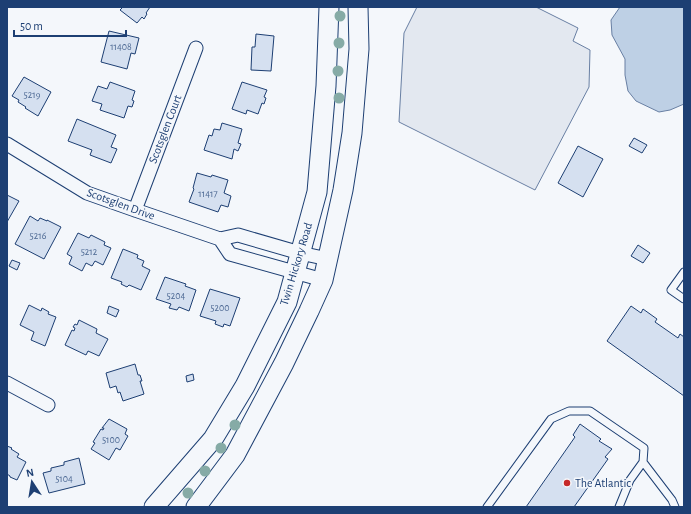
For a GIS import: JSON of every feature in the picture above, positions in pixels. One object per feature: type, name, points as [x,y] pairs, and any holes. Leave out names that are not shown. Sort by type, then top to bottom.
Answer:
[{"type":"main road","name":"Twin Hickory Road","points":[[154,507],[213,438],[245,386],[286,302],[317,192],[326,86],[329,7]]},
{"type":"main road","points":[[196,507],[236,455],[284,363],[322,280],[343,190],[352,133],[358,49],[358,7]]},
{"type":"street","name":"Scotsglen Court","points":[[135,210],[196,48]]},
{"type":"street","name":"Scotsglen Drive","points":[[7,144],[87,193],[220,239]]},
{"type":"street","points":[[322,280],[230,254],[220,239],[238,234],[300,253],[328,259]]},
{"type":"street","points":[[7,383],[48,405]]},
{"type":"lane","points":[[684,272],[671,290],[684,299]]},
{"type":"lane","points":[[487,507],[551,419],[569,411],[590,411],[644,448],[643,462],[630,480],[619,507]]},
{"type":"lane","points":[[643,462],[672,500],[675,507]]},
{"type":"shaded area","points":[[417,7],[536,7],[578,28],[573,41],[590,50],[589,87],[535,190],[399,122],[404,33]]},
{"type":"water","points":[[620,7],[684,7],[684,104],[670,110],[659,112],[636,101],[628,91],[625,75],[625,59],[612,35],[611,20]]},
{"type":"building","points":[[123,7],[150,7],[144,19],[142,17],[137,23],[120,10]]},
{"type":"building","points":[[109,31],[139,38],[135,54],[131,53],[127,69],[101,62]]},
{"type":"building","points":[[256,34],[274,36],[271,71],[251,70],[252,47],[255,47]]},
{"type":"building","points":[[24,77],[51,92],[38,116],[25,108],[26,107],[18,102],[19,100],[12,96]]},
{"type":"building","points":[[110,82],[135,91],[132,100],[134,101],[132,107],[128,106],[124,118],[100,110],[102,104],[92,101],[98,86],[107,89]]},
{"type":"building","points":[[242,82],[267,90],[264,97],[266,98],[264,104],[262,103],[258,114],[247,110],[246,114],[232,109]]},
{"type":"building","points":[[77,119],[116,135],[111,147],[117,149],[111,163],[90,155],[92,150],[68,141]]},
{"type":"building","points":[[222,123],[242,129],[238,143],[241,144],[238,151],[234,149],[232,159],[204,150],[209,135],[212,136],[214,129],[220,130]]},
{"type":"building","points":[[634,138],[647,145],[642,153],[629,146]]},
{"type":"building","points":[[578,146],[603,159],[583,197],[558,183]]},
{"type":"building","points":[[197,173],[211,177],[212,175],[228,180],[224,193],[231,196],[228,207],[221,205],[218,212],[189,202],[194,189]]},
{"type":"building","points":[[7,195],[19,201],[7,222]]},
{"type":"building","points":[[30,216],[38,221],[40,218],[61,227],[44,259],[15,244]]},
{"type":"building","points":[[78,233],[89,238],[91,235],[105,242],[104,245],[111,248],[103,265],[95,261],[92,266],[86,263],[82,271],[69,264],[72,257],[67,254]]},
{"type":"building","points":[[638,245],[650,253],[643,263],[631,256]]},
{"type":"building","points":[[123,249],[138,255],[137,258],[144,261],[142,266],[150,270],[141,290],[129,285],[127,287],[121,284],[122,282],[111,278]]},
{"type":"building","points":[[12,260],[20,263],[17,270],[9,266]]},
{"type":"building","points":[[165,277],[186,284],[185,286],[196,290],[189,311],[179,307],[177,310],[169,308],[171,304],[156,299]]},
{"type":"building","points":[[210,289],[240,298],[230,326],[224,324],[223,327],[215,324],[216,321],[200,316]]},
{"type":"building","points":[[29,305],[41,311],[42,308],[49,312],[48,314],[56,317],[45,346],[31,340],[34,332],[20,325]]},
{"type":"building","points":[[109,306],[119,310],[116,317],[107,313]]},
{"type":"building","points":[[631,306],[641,313],[643,309],[657,319],[655,322],[678,338],[680,334],[684,337],[684,396],[607,341]]},
{"type":"building","points":[[79,320],[97,329],[96,333],[108,339],[99,356],[88,351],[86,355],[65,345],[72,330],[74,331],[75,328],[73,327],[75,324],[77,325]]},
{"type":"building","points":[[135,364],[138,375],[140,375],[142,381],[140,381],[144,394],[123,401],[116,386],[110,388],[106,373]]},
{"type":"building","points":[[193,374],[194,380],[187,382],[186,376]]},
{"type":"building","points":[[109,419],[127,429],[125,434],[128,436],[120,450],[116,448],[109,460],[91,449],[95,443],[93,442],[101,429],[103,430],[104,428],[102,428]]},
{"type":"building","name":"The Atlantic","points":[[580,424],[601,439],[599,441],[612,449],[605,457],[608,459],[574,507],[526,507],[575,437],[573,435]]},
{"type":"building","points":[[7,446],[19,454],[17,457],[26,462],[17,480],[7,474]]},
{"type":"building","points":[[79,458],[85,484],[49,493],[43,473],[51,471],[51,468],[64,465],[64,462]]},
{"type":"place","name":"The Atlantic","points":[[567,483]]}]
